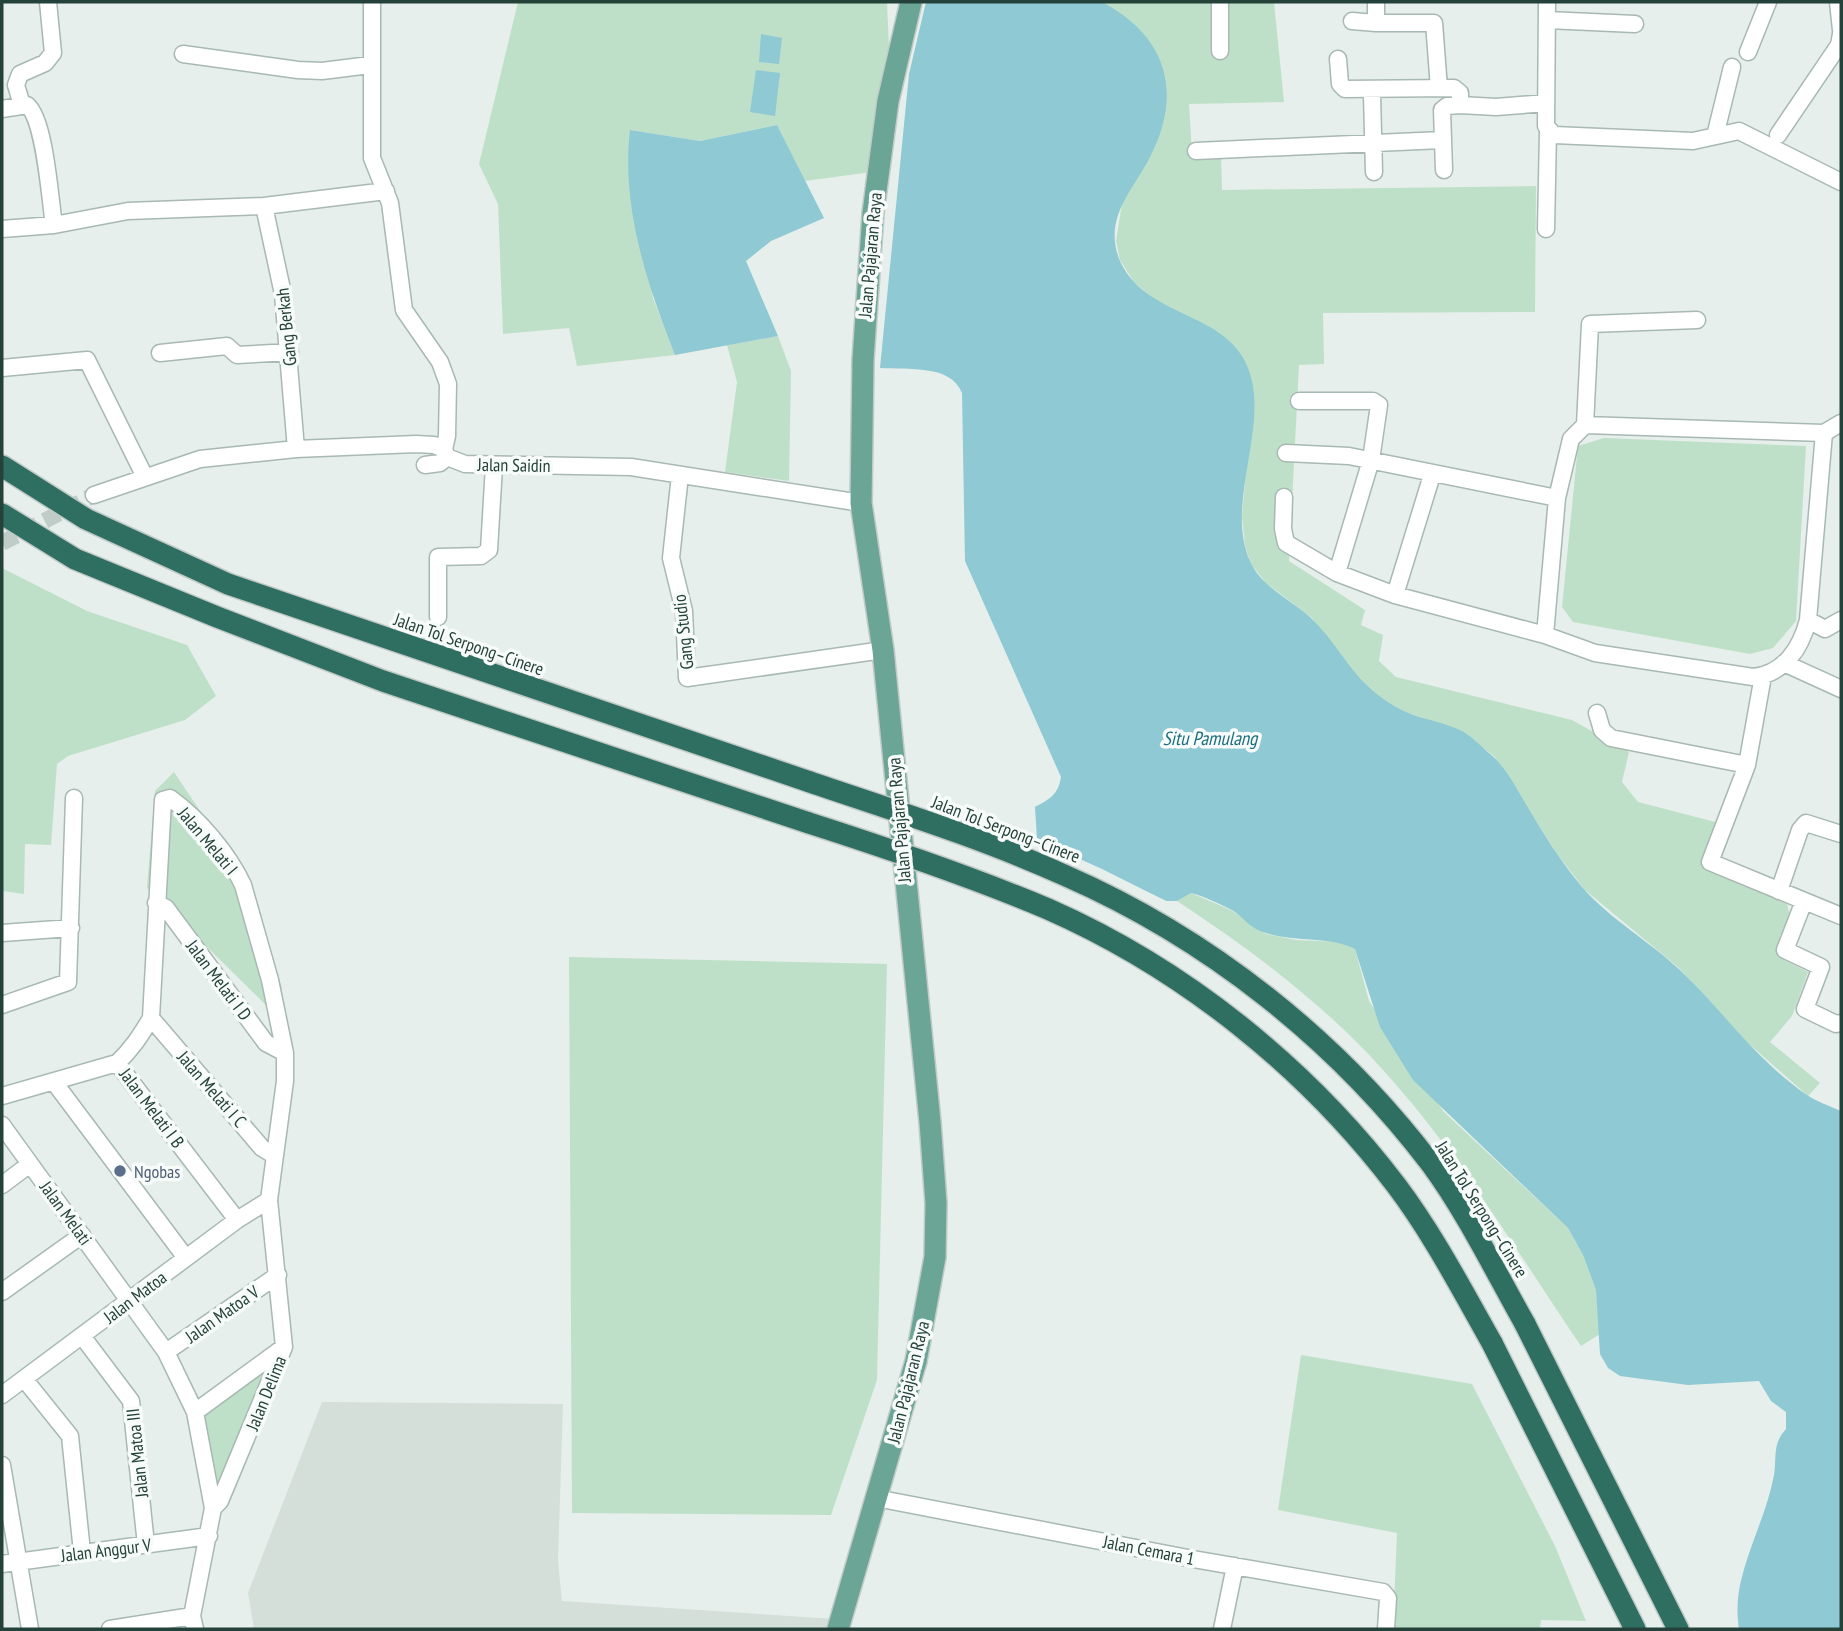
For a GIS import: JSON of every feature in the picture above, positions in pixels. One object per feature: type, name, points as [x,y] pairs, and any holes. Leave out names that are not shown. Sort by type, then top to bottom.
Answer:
[{"type":"highway","name":"Jalan Tol Serpong–Cinere","points":[[2,466],[86,519],[228,584],[940,826],[1065,875],[1144,914],[1215,957],[1281,1008],[1366,1085],[1432,1166],[1525,1324],[1680,1629]]},
{"type":"highway","points":[[2,514],[75,559],[383,681],[933,864],[1049,910],[1127,949],[1195,991],[1252,1036],[1328,1107],[1397,1185],[1446,1262],[1492,1343],[1634,1628]]},
{"type":"main road","name":"Jalan Pajajaran Raya","points":[[838,1629],[916,1361],[935,1257],[936,1203],[883,650],[861,503],[864,321],[873,213],[888,101],[911,2]]},
{"type":"street","points":[[22,105],[16,85],[20,74],[46,63],[53,53],[48,2]]},
{"type":"street","points":[[372,2],[372,158],[386,191],[394,222],[404,310],[440,362],[448,384],[445,453],[440,463],[425,465]]},
{"type":"street","points":[[1220,2],[1220,51]]},
{"type":"street","points":[[1376,2],[1376,23]]},
{"type":"street","points":[[1546,229],[1547,2]]},
{"type":"street","points":[[1748,52],[1768,2]]},
{"type":"street","points":[[1778,135],[1839,45],[1841,32],[1838,2]]},
{"type":"street","points":[[1547,20],[1635,24]]},
{"type":"street","points":[[1352,21],[1434,23],[1439,88]]},
{"type":"street","points":[[183,54],[298,70],[322,71],[370,65]]},
{"type":"street","points":[[1338,59],[1340,84],[1345,89],[1458,90],[1460,105]]},
{"type":"street","points":[[1714,136],[1732,67]]},
{"type":"street","points":[[1372,95],[1374,172]]},
{"type":"street","points":[[1444,170],[1442,110],[1447,106],[1496,107],[1546,103]]},
{"type":"street","points":[[2,109],[22,105],[31,107],[35,116],[54,225]]},
{"type":"street","points":[[1548,131],[1572,138],[1693,141],[1739,131],[1841,182]]},
{"type":"street","points":[[1196,151],[1442,140]]},
{"type":"street","points":[[2,229],[54,225],[139,209],[264,206],[386,191]]},
{"type":"street","name":"Gang Berkah","points":[[264,206],[280,276],[290,352],[296,449]]},
{"type":"street","points":[[1545,635],[1557,498],[1571,439],[1585,425],[1590,324],[1697,320]]},
{"type":"street","points":[[160,354],[228,346],[237,355],[290,352]]},
{"type":"street","points":[[2,369],[87,360],[144,475]]},
{"type":"street","points":[[1299,401],[1376,403],[1380,411],[1371,460],[1337,573]]},
{"type":"street","points":[[1585,425],[1824,433],[1841,423]]},
{"type":"street","points":[[1284,497],[1283,534],[1286,543],[1337,573],[1395,595],[1545,635],[1595,653],[1763,676],[1798,650],[1808,620],[1824,433]]},
{"type":"street","name":"Jalan Saidin","points":[[94,495],[144,475],[200,459],[296,449],[415,444],[434,445],[465,464],[631,467],[861,503]]},
{"type":"street","points":[[1286,453],[1327,454],[1371,460],[1432,475],[1557,498]]},
{"type":"street","points":[[438,617],[438,557],[481,556],[489,550],[494,466]]},
{"type":"street","name":"Gang Studio","points":[[680,475],[671,558],[684,611],[687,678],[883,650]]},
{"type":"street","points":[[1395,595],[1432,475]]},
{"type":"street","points":[[1808,620],[1825,629],[1841,620]]},
{"type":"street","points":[[1784,663],[1841,689]]},
{"type":"street","points":[[1763,676],[1747,765],[1710,862],[1841,916]]},
{"type":"street","points":[[1597,713],[1602,730],[1611,738],[1747,765]]},
{"type":"street","name":"Jalan Melati I","points":[[117,1063],[132,1049],[151,1018],[163,800],[167,797],[191,815],[237,872],[270,981],[285,1053],[269,1200]]},
{"type":"street","points":[[2,1004],[68,982],[74,798]]},
{"type":"street","points":[[1779,891],[1800,830],[1806,823],[1841,834]]},
{"type":"street","points":[[1804,901],[1785,950],[1821,967],[1805,1009],[1836,1024],[1841,1023]]},
{"type":"street","name":"Jalan Melati I D","points":[[156,903],[166,908],[266,1043],[285,1053]]},
{"type":"street","points":[[2,933],[71,928]]},
{"type":"street","name":"Jalan Melati I C","points":[[151,1018],[262,1148],[275,1156]]},
{"type":"street","points":[[2,1096],[117,1063]]},
{"type":"street","name":"Jalan Melati I B","points":[[117,1063],[237,1220]]},
{"type":"street","points":[[54,1082],[186,1258]]},
{"type":"street","name":"Jalan Melati","points":[[2,1125],[166,1352],[195,1412],[213,1508]]},
{"type":"street","points":[[2,1185],[30,1164]]},
{"type":"street","name":"Jalan Matoa","points":[[2,1395],[237,1220],[269,1200]]},
{"type":"street","name":"Jalan Delima","points":[[193,1622],[213,1508],[220,1501],[284,1347],[269,1200]]},
{"type":"street","points":[[2,1292],[82,1235]]},
{"type":"street","name":"Jalan Matoa V","points":[[166,1352],[278,1275]]},
{"type":"street","name":"Jalan Matoa III","points":[[82,1336],[131,1401],[146,1545]]},
{"type":"street","points":[[195,1412],[284,1347]]},
{"type":"street","points":[[24,1380],[70,1436],[82,1552]]},
{"type":"street","points":[[2,1465],[30,1629]]},
{"type":"street","name":"Jalan Cemara 1","points":[[876,1497],[1235,1566],[1383,1591],[1388,1598],[1386,1629]]},
{"type":"street","name":"Jalan Anggur V","points":[[2,1564],[209,1536]]},
{"type":"street","points":[[1222,1629],[1235,1566]]},
{"type":"street","points":[[110,1629],[193,1622]]},
{"type":"shaded area","points":[[322,1402],[563,1404],[558,1561],[562,1601],[835,1619],[831,1629],[254,1629],[248,1593]]},
{"type":"green space","points":[[518,2],[887,2],[889,48],[872,172],[805,181],[777,125],[700,141],[630,130],[653,298],[675,355],[577,366],[569,328],[503,334],[498,204],[479,164]]},
{"type":"green space","points":[[1102,2],[1274,2],[1284,102],[1189,104],[1192,154],[1221,155],[1222,190],[1536,186],[1535,312],[1323,313],[1324,364],[1299,365],[1289,561],[1365,610],[1361,625],[1383,635],[1379,661],[1396,677],[1572,720],[1629,752],[1622,782],[1638,802],[1723,824],[1719,846],[1721,869],[1786,899],[1790,917],[1780,936],[1784,960],[1808,972],[1792,1016],[1770,1042],[1820,1083],[1808,1096],[1748,1043],[1679,968],[1585,890],[1558,855],[1494,756],[1461,731],[1402,711],[1374,694],[1349,669],[1312,618],[1266,583],[1251,564],[1245,546],[1242,516],[1253,391],[1192,319],[1156,301],[1134,282],[1120,260],[1116,241],[1123,197],[1154,149],[1165,113]]},
{"type":"green space","points":[[778,336],[791,371],[789,481],[725,472],[737,382],[727,345]]},
{"type":"green space","points":[[1604,438],[1806,446],[1796,621],[1773,648],[1750,654],[1573,622],[1562,607],[1578,446]]},
{"type":"green space","points":[[2,568],[87,611],[187,645],[216,696],[185,720],[68,756],[57,764],[51,845],[25,844],[24,894],[2,891]]},
{"type":"green space","points":[[174,772],[247,881],[282,988],[268,1007],[147,888],[155,791]]},
{"type":"green space","points":[[1191,893],[1231,910],[1266,934],[1296,940],[1341,942],[1355,949],[1369,1001],[1444,1112],[1568,1228],[1583,1255],[1596,1290],[1600,1334],[1581,1346],[1470,1180],[1409,1100],[1376,1062],[1302,992],[1177,901]]},
{"type":"green space","points":[[569,957],[887,964],[877,1380],[831,1515],[572,1513]]},
{"type":"green space","points":[[283,1354],[213,1508],[195,1412]]},
{"type":"green space","points":[[1301,1355],[1472,1384],[1555,1546],[1586,1621],[1541,1620],[1540,1629],[1393,1629],[1397,1533],[1278,1510]]},
{"type":"water","name":"Situ Pamulang","points":[[926,2],[1102,2],[1140,30],[1153,46],[1162,64],[1166,105],[1162,128],[1153,151],[1118,216],[1115,245],[1120,261],[1131,278],[1145,292],[1230,341],[1242,356],[1252,379],[1253,430],[1242,511],[1243,537],[1255,571],[1315,622],[1369,688],[1404,711],[1460,730],[1494,758],[1508,775],[1559,857],[1594,899],[1680,970],[1789,1082],[1811,1097],[1841,1111],[1841,1629],[1739,1629],[1738,1605],[1742,1577],[1771,1490],[1777,1445],[1786,1429],[1786,1412],[1771,1401],[1759,1381],[1688,1385],[1620,1376],[1608,1368],[1600,1354],[1596,1290],[1583,1255],[1568,1228],[1413,1080],[1380,1027],[1355,949],[1333,942],[1263,932],[1232,910],[1191,893],[1177,901],[1166,901],[1037,839],[1035,807],[1052,796],[1061,777],[965,561],[962,393],[948,377],[939,373],[880,368],[909,74]]},
{"type":"water","points":[[761,34],[782,38],[779,64],[759,62]]},
{"type":"water","points":[[756,70],[780,73],[775,116],[750,112]]},
{"type":"water","points":[[777,125],[824,218],[771,241],[746,261],[778,336],[675,355],[646,273],[633,216],[629,188],[630,130],[700,141]]},
{"type":"pier","points":[[1033,838],[1174,905],[1165,905],[1109,880]]},
{"type":"tunnel","points":[[2,543],[94,495]]},
{"type":"place","name":"Ngobas","points":[[120,1171]]}]
